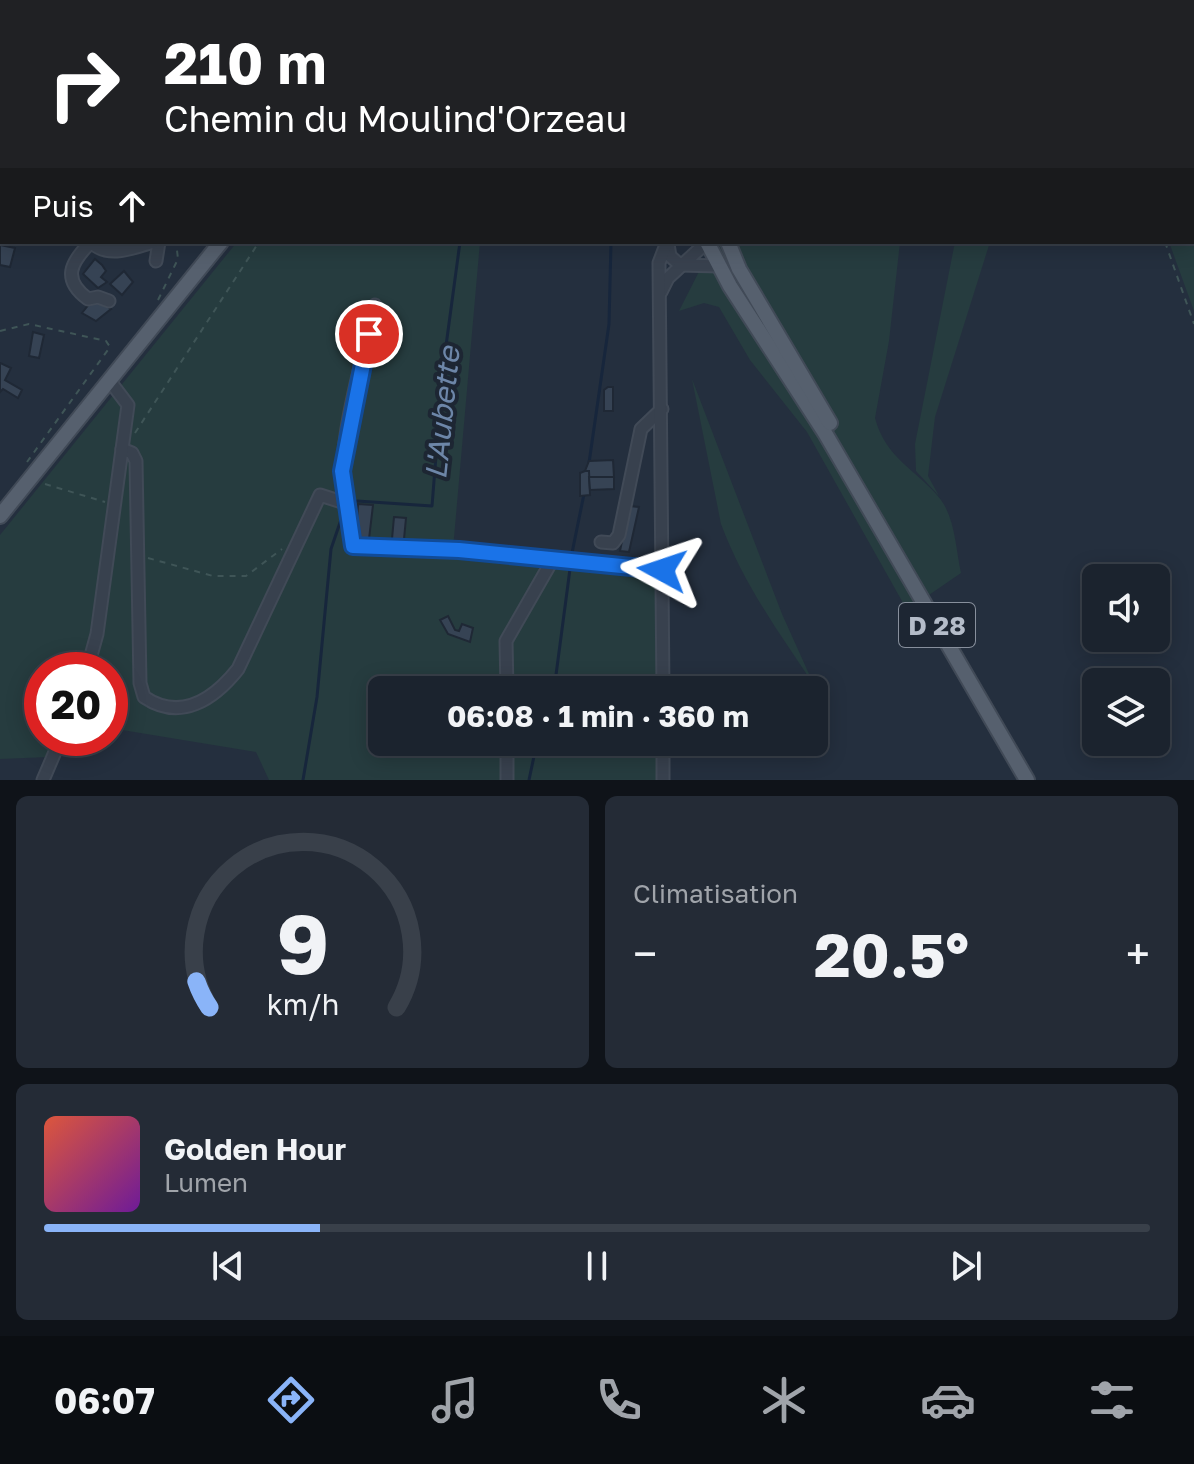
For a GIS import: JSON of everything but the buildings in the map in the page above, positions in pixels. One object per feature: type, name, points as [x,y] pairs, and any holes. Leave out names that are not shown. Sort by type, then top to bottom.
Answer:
[{"type":"main road","points":[[0,516],[219,244]]},
{"type":"main road","name":"D 28","points":[[708,244],[833,445],[1027,780]]},
{"type":"main road","name":"D 28","points":[[729,244],[739,269],[1037,780]]},
{"type":"street","points":[[89,244],[74,259],[70,269],[72,283],[88,299],[98,297],[109,301]]},
{"type":"street","points":[[93,244],[97,248],[117,252],[146,244]]},
{"type":"street","points":[[150,244],[156,261]]},
{"type":"street","points":[[663,676],[659,263],[668,244]]},
{"type":"street","points":[[669,244],[670,256],[680,265],[719,266]]},
{"type":"street","points":[[661,293],[680,265],[705,244]]},
{"type":"street","points":[[721,244],[739,269]]},
{"type":"street","points":[[375,305],[344,452],[343,491],[349,505],[353,546],[459,550],[662,570]]},
{"type":"street","points":[[92,652],[128,405],[109,380]]},
{"type":"street","points":[[601,542],[613,543],[619,535],[641,429],[662,409]]},
{"type":"street","points":[[122,449],[132,453],[136,461],[140,683],[144,697],[153,704],[178,707],[200,704],[238,669],[320,495],[349,505]]},
{"type":"street","points":[[507,676],[506,641],[553,559]]},
{"type":"street","points":[[43,780],[53,756]]},
{"type":"street","points":[[507,756],[507,780]]},
{"type":"street","points":[[663,756],[663,780]]},
{"type":"path","points":[[151,310],[167,288],[178,259],[176,244]]},
{"type":"path","points":[[122,449],[258,244]]},
{"type":"path","points":[[1166,244],[1194,324]]},
{"type":"path","points":[[0,331],[29,324],[106,341],[110,351],[67,404],[26,465]]},
{"type":"path","points":[[104,359],[109,358]]},
{"type":"path","points":[[45,484],[115,505]]},
{"type":"path","points":[[138,555],[213,576],[246,576],[304,530]]},
{"type":"green space","points":[[235,244],[480,244],[453,549],[663,562],[662,676],[368,676],[368,756],[661,756],[661,780],[269,780],[256,752],[128,731],[128,652],[24,652],[24,756],[49,756],[0,759],[0,535]]},
{"type":"green space","points":[[713,244],[900,244],[889,341],[875,418],[887,444],[946,508],[961,573],[907,610],[807,432],[750,360],[719,307],[704,303],[679,311]]},
{"type":"green space","points":[[955,244],[989,244],[935,417],[928,476],[939,496],[916,471],[915,444]]},
{"type":"green space","points":[[1170,244],[1194,244],[1194,311]]},
{"type":"green space","points":[[692,379],[782,614],[810,676],[751,587],[721,524]]},
{"type":"waterway","name":"L'Aubette","points":[[351,504],[357,501],[432,506],[443,368],[460,244]]},
{"type":"waterway","name":"L'Aubette","points":[[589,463],[609,324],[611,244]]},
{"type":"waterway","name":"L'Aubette","points":[[572,553],[584,494]]},
{"type":"waterway","name":"L'Aubette","points":[[303,780],[317,697],[331,549],[345,508]]},
{"type":"waterway","name":"L'Aubette","points":[[556,676],[570,569]]},
{"type":"waterway","name":"L'Aubette","points":[[529,780],[534,756]]},
{"type":"route","points":[[369,334],[342,471],[353,546],[459,550],[662,570]]}]
